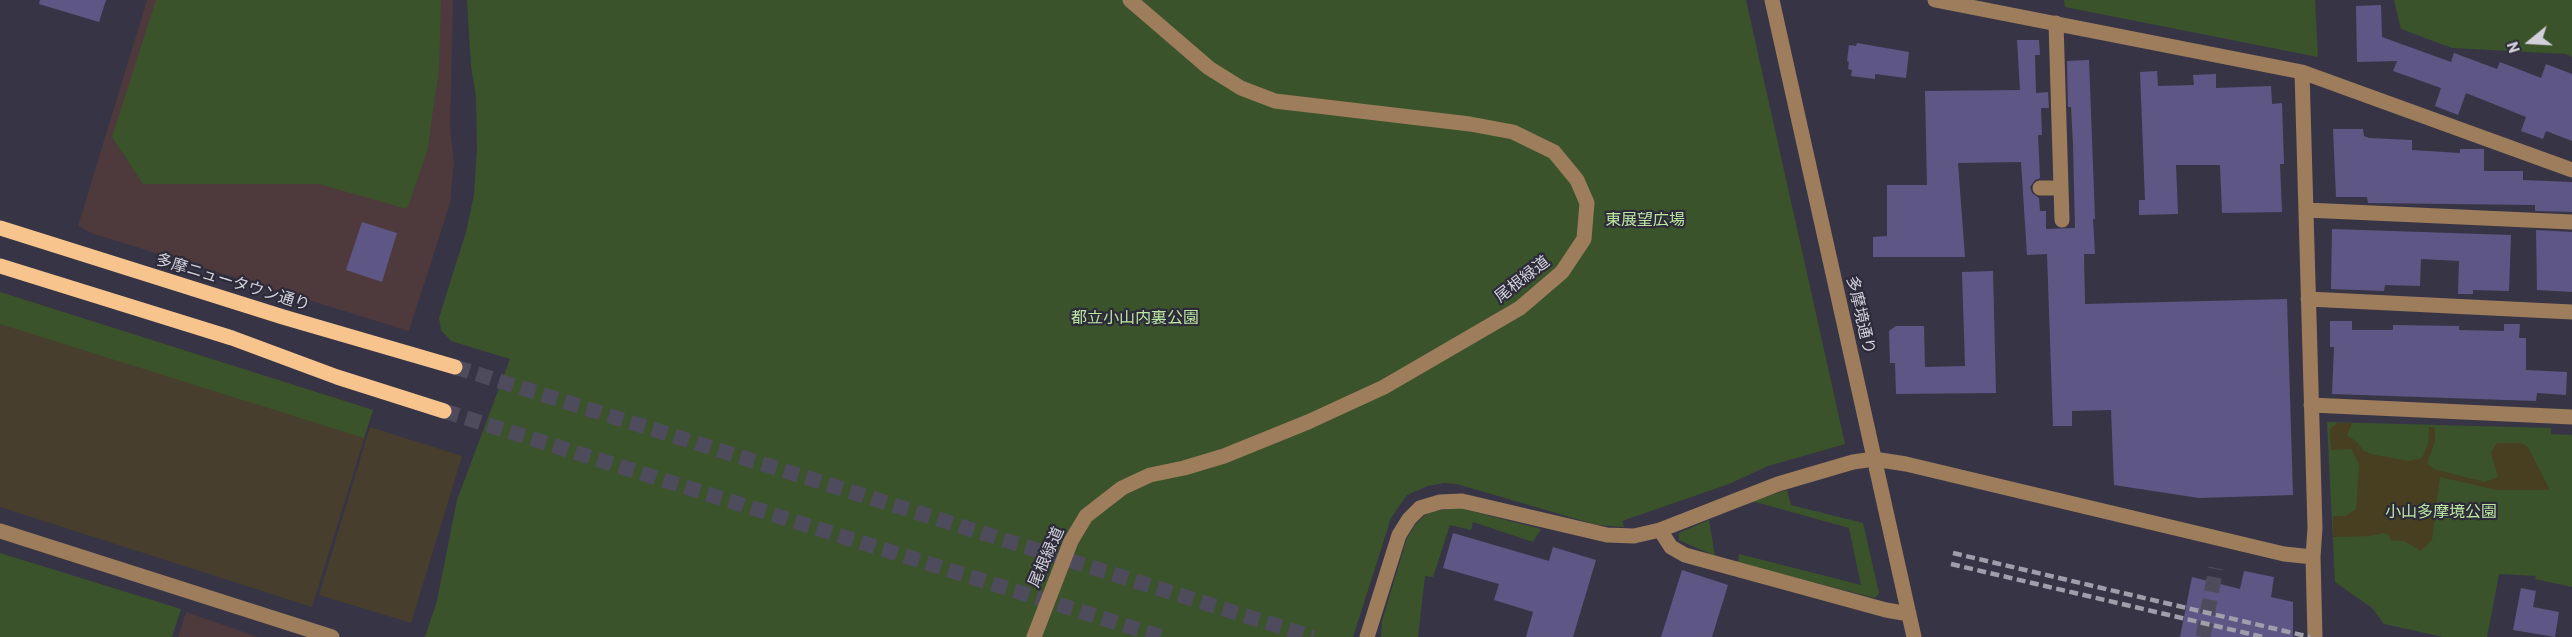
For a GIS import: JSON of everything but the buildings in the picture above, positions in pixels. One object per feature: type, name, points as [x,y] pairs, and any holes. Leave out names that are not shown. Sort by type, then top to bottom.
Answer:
[{"type":"main road","name":"多摩ニュータウン通り","points":[[0,228],[283,317],[455,367]]},
{"type":"main road","points":[[0,266],[221,335],[337,377],[444,411]]},
{"type":"street","name":"尾根緑道","points":[[1034,637],[1071,541],[1086,516],[1122,488],[1150,475],[1224,456],[1308,422],[1384,387],[1520,308],[1562,272],[1584,239],[1587,203],[1577,180],[1554,152],[1513,132],[1470,124],[1275,101],[1240,88],[1209,68],[1130,0]]},
{"type":"street","name":"多摩境通り","points":[[1772,0],[1914,637]]},
{"type":"street","points":[[1935,0],[2302,72],[2572,170]]},
{"type":"street","points":[[2056,23],[2062,220]]},
{"type":"street","points":[[2302,72],[2315,528],[2313,557],[2315,637]]},
{"type":"street","points":[[2040,188],[2061,188]]},
{"type":"street","points":[[2306,210],[2572,222]]},
{"type":"street","points":[[2308,299],[2572,312]]},
{"type":"street","points":[[2311,405],[2572,417]]},
{"type":"street","points":[[1367,637],[1399,535],[1409,519],[1420,508],[1440,502],[1462,501],[1607,535],[1634,536],[1660,530],[1778,484],[1853,462],[1874,459],[1906,464],[2284,554],[2313,557]]},
{"type":"street","points":[[1660,530],[1671,547],[1685,555],[1875,608],[1909,614]]},
{"type":"street","points":[[0,531],[332,637]]},
{"type":"shaded area","points":[[147,0],[453,0],[450,127],[454,162],[450,203],[409,331],[94,234],[78,226]]},
{"type":"shaded area","points":[[0,292],[373,410],[312,607],[0,507]]},
{"type":"shaded area","points":[[370,427],[462,456],[411,623],[319,595]]},
{"type":"shaded area","points":[[186,612],[258,637],[178,637]]},
{"type":"green space","points":[[156,0],[441,0],[439,70],[427,152],[407,209],[319,184],[143,184],[112,137]]},
{"type":"green space","name":"都立小山内裏公園","points":[[467,0],[1746,0],[1845,444],[1768,466],[1729,484],[1622,521],[1624,527],[1597,525],[1457,484],[1444,483],[1428,486],[1407,495],[1391,518],[1353,637],[425,637],[437,601],[457,500],[510,359],[451,341],[441,330],[439,318],[466,232],[474,195],[477,149],[476,97],[471,66]]},
{"type":"green space","points":[[2064,0],[2315,0],[2318,57],[2065,7]]},
{"type":"green space","points":[[2394,0],[2572,0],[2572,57],[2566,54],[2452,48],[2401,29]]},
{"type":"green space","points":[[0,292],[373,410],[364,438],[0,324]]},
{"type":"green space","name":"小山多摩境公園","points":[[2327,422],[2551,428],[2551,434],[2572,435],[2572,587],[2535,579],[2536,576],[2499,574],[2487,637],[2443,637],[2384,624],[2372,608],[2335,582]]},
{"type":"green space","points":[[1787,490],[1791,505],[1863,523],[1879,593],[1875,598],[1738,563],[1739,554],[1861,585],[1849,528],[1752,501]]},
{"type":"green space","points":[[1460,508],[1541,529],[1533,542],[1473,522],[1471,530],[1450,525],[1433,577],[1425,576],[1418,637],[1381,637],[1382,621],[1407,538],[1424,516],[1434,511]]},
{"type":"green space","points":[[1709,520],[1715,556],[1679,540],[1679,533]]},
{"type":"green space","points":[[0,553],[181,609],[172,637],[0,637]]},
{"type":"sand","points":[[2337,423],[2352,423],[2347,436],[2356,441],[2364,451],[2410,461],[2422,458],[2428,444],[2429,427],[2435,428],[2435,442],[2427,463],[2434,469],[2485,482],[2498,477],[2491,453],[2497,443],[2521,443],[2528,447],[2550,490],[2497,490],[2440,477],[2432,540],[2421,551],[2404,541],[2391,540],[2389,535],[2383,533],[2370,536],[2333,537],[2333,516],[2346,516],[2356,509],[2359,464],[2351,449],[2331,450],[2330,429]]},
{"type":"tunnel","points":[[455,367],[1313,637]]},
{"type":"tunnel","points":[[444,411],[1162,637]]},
{"type":"tunnel","points":[[2203,637],[2216,568]]},
{"type":"railway","points":[[1953,553],[2310,637]]},
{"type":"railway","points":[[1951,564],[2263,637]]},
{"type":"park label","name":"東展望広場","points":[[1645,220]]}]
